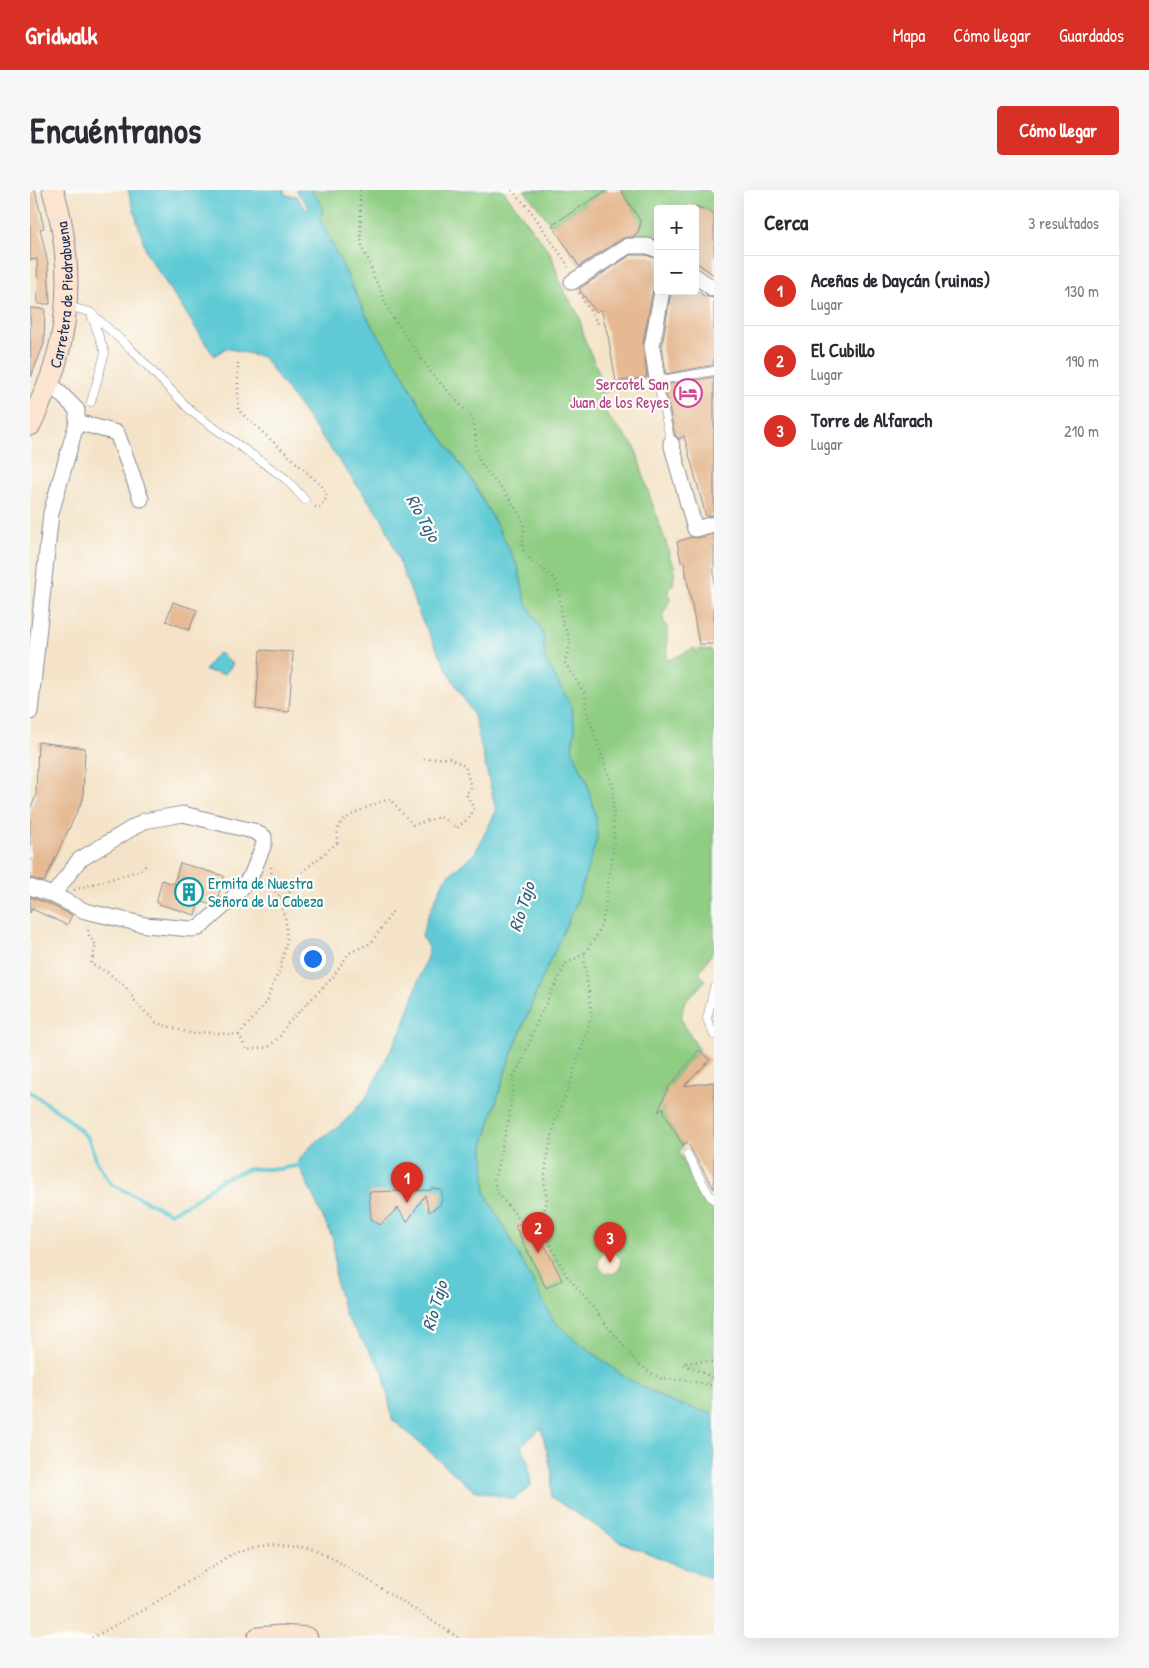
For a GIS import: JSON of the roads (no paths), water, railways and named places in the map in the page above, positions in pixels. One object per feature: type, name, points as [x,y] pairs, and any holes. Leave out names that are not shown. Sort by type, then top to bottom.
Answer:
[{"type":"main road","name":"Carretera de Piedrabuena","points":[[30,425],[49,382],[60,346],[65,306],[67,278],[65,244],[53,190]]},
{"type":"main road","points":[[258,1638],[281,1636],[307,1638]]},
{"type":"street","points":[[572,282],[628,246],[648,246],[654,248]]},
{"type":"street","points":[[699,279],[714,289]]},
{"type":"street","points":[[658,379],[652,346],[661,295]]},
{"type":"street","points":[[30,712],[51,513],[76,422],[77,410],[49,382]]},
{"type":"street","points":[[76,422],[117,432],[141,499]]},
{"type":"street","points":[[671,444],[694,528],[714,524]]},
{"type":"street","points":[[30,887],[53,895],[85,911],[146,925],[191,930],[199,928],[240,891],[251,876],[264,844],[264,837],[253,831],[183,814],[144,821],[79,860],[53,895]]},
{"type":"lane","points":[[65,306],[90,312],[131,349],[192,412],[286,478],[305,500]]},
{"type":"lane","points":[[90,312],[105,353],[91,402]]},
{"type":"lane","points":[[609,389],[658,379],[714,371]]},
{"type":"lane","points":[[658,379],[671,444]]},
{"type":"lane","points":[[714,988],[707,1019],[714,1036]]},
{"type":"lane","points":[[687,1154],[710,1196],[714,1199]]},
{"type":"water","name":"Río Tajo","points":[[128,190],[284,190],[285,195],[296,196],[307,211],[309,208],[296,190],[311,190],[323,207],[320,219],[368,319],[400,369],[422,409],[474,484],[518,567],[525,600],[543,634],[546,661],[571,706],[575,729],[572,749],[587,782],[596,817],[597,839],[578,899],[543,976],[507,1066],[484,1143],[485,1192],[553,1320],[570,1336],[626,1378],[673,1403],[714,1414],[714,1580],[621,1542],[551,1497],[552,1473],[541,1428],[521,1446],[528,1461],[531,1486],[514,1499],[473,1490],[392,1419],[383,1371],[346,1317],[336,1283],[333,1239],[297,1162],[315,1142],[341,1125],[366,1098],[404,1024],[429,950],[422,936],[427,918],[445,878],[475,853],[496,811],[474,716],[451,677],[420,616],[384,522],[263,357],[226,348],[214,356],[147,254]]},
{"type":"water","points":[[218,653],[233,664],[225,674],[205,671],[213,658]]},
{"type":"waterway","points":[[30,1092],[65,1116],[88,1138],[97,1162],[111,1184],[170,1213],[195,1200],[222,1179],[249,1169],[279,1169],[303,1165]]},
{"type":"place","name":"Sercotel San Juan de los Reyes","points":[[688,393]]},
{"type":"place","name":"Ermita de Nuestra Señora de la Cabeza","points":[[189,892]]},
{"type":"place","name":"Aceñas de Daycán (ruinas)","points":[[407,1203]]},
{"type":"place","name":"El Cubillo","points":[[538,1253]]},
{"type":"place","name":"Torre de Alfarach","points":[[610,1263]]}]
